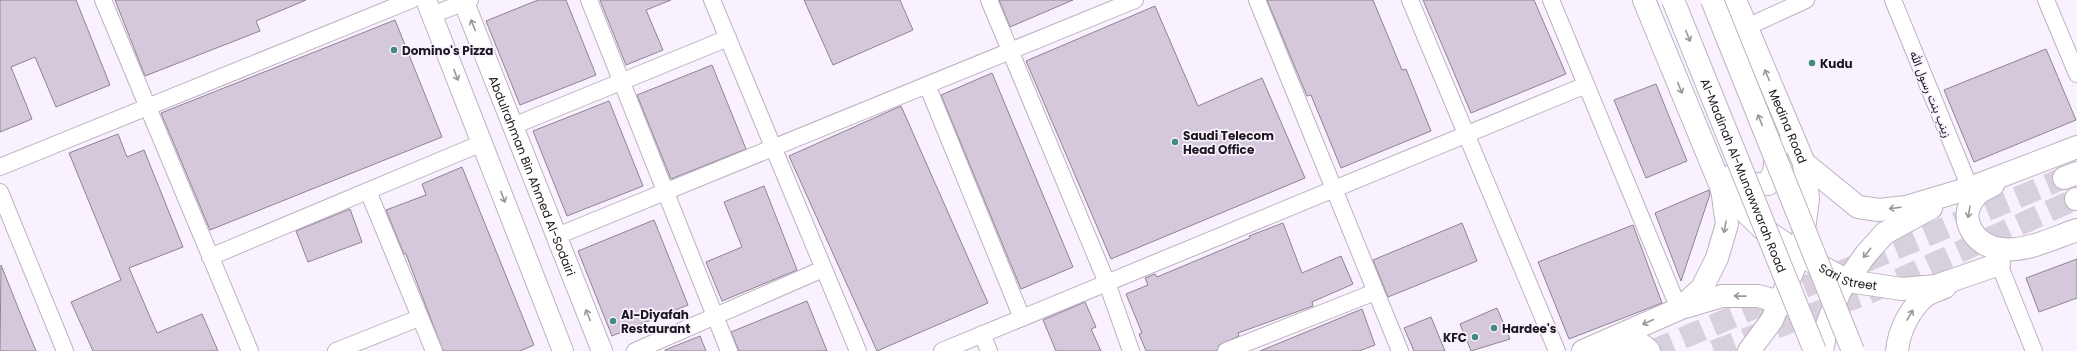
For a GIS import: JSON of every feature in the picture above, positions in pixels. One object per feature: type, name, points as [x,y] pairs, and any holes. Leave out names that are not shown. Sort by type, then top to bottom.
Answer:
[{"type":"main road","points":[[1644,0],[1722,189],[1727,224],[1717,258],[1702,288],[1679,309]]},
{"type":"main road","name":"Al-Madinah Al-Munawwarah Road","points":[[1673,0],[1815,351]]},
{"type":"main road","points":[[1712,0],[1853,351]]},
{"type":"main road","name":"Medina Road","points":[[1735,0],[1804,163],[1808,199],[1800,255],[1772,320],[1749,351]]},
{"type":"main road","points":[[1702,140],[1738,180],[1757,184],[1768,184],[1774,172],[1778,144],[1776,97]]},
{"type":"main road","points":[[1804,163],[1858,207],[1879,210],[1906,207],[1970,188],[2077,147]]},
{"type":"main road","points":[[2057,155],[1985,188],[1975,197],[1969,208],[1969,227],[1973,236],[1985,246],[2011,250],[2024,248],[2077,231]]},
{"type":"main road","points":[[1822,351],[1827,325],[1840,291],[1866,254],[1885,233],[1970,188]]},
{"type":"main road","name":"Sari Street","points":[[1722,189],[1762,228],[1800,255],[1848,281],[1902,289],[1936,286],[1999,264]]},
{"type":"main road","points":[[1897,351],[1898,339],[1910,313],[1926,296],[2077,231]]},
{"type":"main road","points":[[1583,351],[1679,309],[1722,296],[1758,296],[1790,304],[1827,325],[1859,351]]},
{"type":"main road","points":[[1591,351],[1622,341],[1644,345],[1649,351]]},
{"type":"street","points":[[103,0],[250,351]]},
{"type":"street","points":[[0,167],[411,0]]},
{"type":"street","points":[[589,0],[730,351]]},
{"type":"street","points":[[712,0],[858,351]]},
{"type":"street","points":[[989,0],[1107,283],[1131,351]]},
{"type":"street","points":[[557,236],[1135,0]]},
{"type":"street","points":[[1257,0],[1400,351]]},
{"type":"street","points":[[1410,0],[1557,351]]},
{"type":"street","points":[[1551,0],[1679,309]]},
{"type":"street","points":[[1747,27],[1806,0]]},
{"type":"street","name":"زينب بنت رسول الله","points":[[1893,0],[1970,188]]},
{"type":"street","points":[[2046,0],[2077,74]]},
{"type":"street","points":[[466,1],[429,8],[563,351]]},
{"type":"street","name":"Abdulrahman Bin Ahmed Al-Sodairi","points":[[466,1],[513,126],[602,351]]},
{"type":"street","points":[[513,126],[728,38]]},
{"type":"street","points":[[927,85],[1022,318]]},
{"type":"street","points":[[942,351],[1586,85]]},
{"type":"street","points":[[210,257],[482,143]]},
{"type":"street","points":[[368,191],[419,318],[434,351]]},
{"type":"street","points":[[0,192],[64,351]]},
{"type":"street","points":[[1999,264],[2034,351]]},
{"type":"street","points":[[635,351],[823,269]]},
{"type":"street","points":[[1226,351],[1375,292]]},
{"type":"street","points":[[336,351],[419,318]]},
{"type":"street","points":[[982,334],[989,351]]},
{"type":"building","points":[[0,0],[76,0],[110,85],[56,107],[35,57],[11,67],[32,119],[0,132]]},
{"type":"building","points":[[115,0],[306,0],[256,21],[260,31],[145,76]]},
{"type":"building","points":[[538,0],[566,0],[596,75],[520,105],[486,21]]},
{"type":"building","points":[[600,0],[671,0],[646,10],[663,50],[626,65]]},
{"type":"building","points":[[804,0],[900,0],[913,30],[833,65]]},
{"type":"building","points":[[999,0],[1073,0],[1010,27]]},
{"type":"building","points":[[1267,0],[1373,0],[1402,70],[1406,69],[1431,131],[1341,168],[1311,95],[1307,96]]},
{"type":"building","points":[[1423,0],[1534,0],[1566,74],[1471,113]]},
{"type":"building","name":"Saudi Telecom Head Office","points":[[1155,6],[1198,106],[1262,78],[1305,178],[1111,259],[1026,61]]},
{"type":"building","points":[[395,20],[442,137],[210,230],[161,113]]},
{"type":"building","points":[[2046,49],[2076,120],[1974,162],[1944,90]]},
{"type":"building","points":[[712,65],[746,149],[671,179],[637,95]]},
{"type":"building","points":[[992,73],[1073,267],[1021,289],[941,95]]},
{"type":"building","points":[[1656,84],[1687,161],[1646,178],[1614,100]]},
{"type":"building","points":[[609,101],[643,186],[567,216],[533,131]]},
{"type":"building","points":[[901,106],[988,303],[877,351],[789,156]]},
{"type":"building","points":[[118,134],[127,157],[144,150],[183,247],[129,268],[157,333],[202,314],[218,351],[93,351],[71,302],[121,280],[69,153]]},
{"type":"building","points":[[462,167],[534,345],[520,351],[443,351],[406,254],[404,254],[386,210],[426,195],[422,184]]},
{"type":"building","points":[[764,186],[797,270],[722,301],[706,262],[742,247],[724,202]]},
{"type":"building","points":[[1709,190],[1710,194],[1681,281],[1655,213]]},
{"type":"building","points":[[350,209],[362,242],[308,262],[296,231]]},
{"type":"building","points":[[654,220],[688,305],[612,336],[578,251]]},
{"type":"building","points":[[1283,223],[1302,273],[1341,256],[1353,284],[1312,302],[1313,306],[1238,333],[1239,336],[1219,345],[1217,351],[1146,351],[1139,334],[1142,333],[1126,294],[1148,285],[1145,278],[1155,274],[1157,277],[1250,238],[1249,236]]},
{"type":"building","points":[[1462,223],[1477,261],[1388,297],[1373,260]]},
{"type":"building","points":[[1633,225],[1662,303],[1569,339],[1538,262]]},
{"type":"building","points":[[2077,259],[2077,298],[2039,312],[2026,278]]},
{"type":"building","points":[[1,265],[21,315],[36,351],[0,351]]},
{"type":"building","points":[[807,301],[827,351],[739,351],[731,332]]},
{"type":"building","points":[[1085,302],[1096,327],[1091,329],[1101,351],[1056,351],[1043,320]]},
{"type":"building","points":[[1497,308],[1510,339],[1471,351],[1460,324]]},
{"type":"building","points":[[1362,309],[1375,345],[1359,351],[1260,351]]},
{"type":"building","points":[[1431,317],[1445,351],[1414,351],[1404,328]]},
{"type":"building","points":[[700,336],[706,351],[665,351],[665,350]]},
{"type":"tunnel","points":[[1652,351],[2064,178]]},
{"type":"tunnel","points":[[1714,351],[1871,292],[2076,199]]},
{"type":"place","name":"Domino's Pizza","points":[[394,50]]},
{"type":"place","name":"Kudu","points":[[1812,63]]},
{"type":"place","name":"Saudi Telecom Head Office","points":[[1175,142]]},
{"type":"place","name":"Al-Diyafah Restaurant","points":[[613,321]]},
{"type":"place","name":"Hardee's","points":[[1494,328]]},
{"type":"place","name":"KFC","points":[[1475,337]]}]
